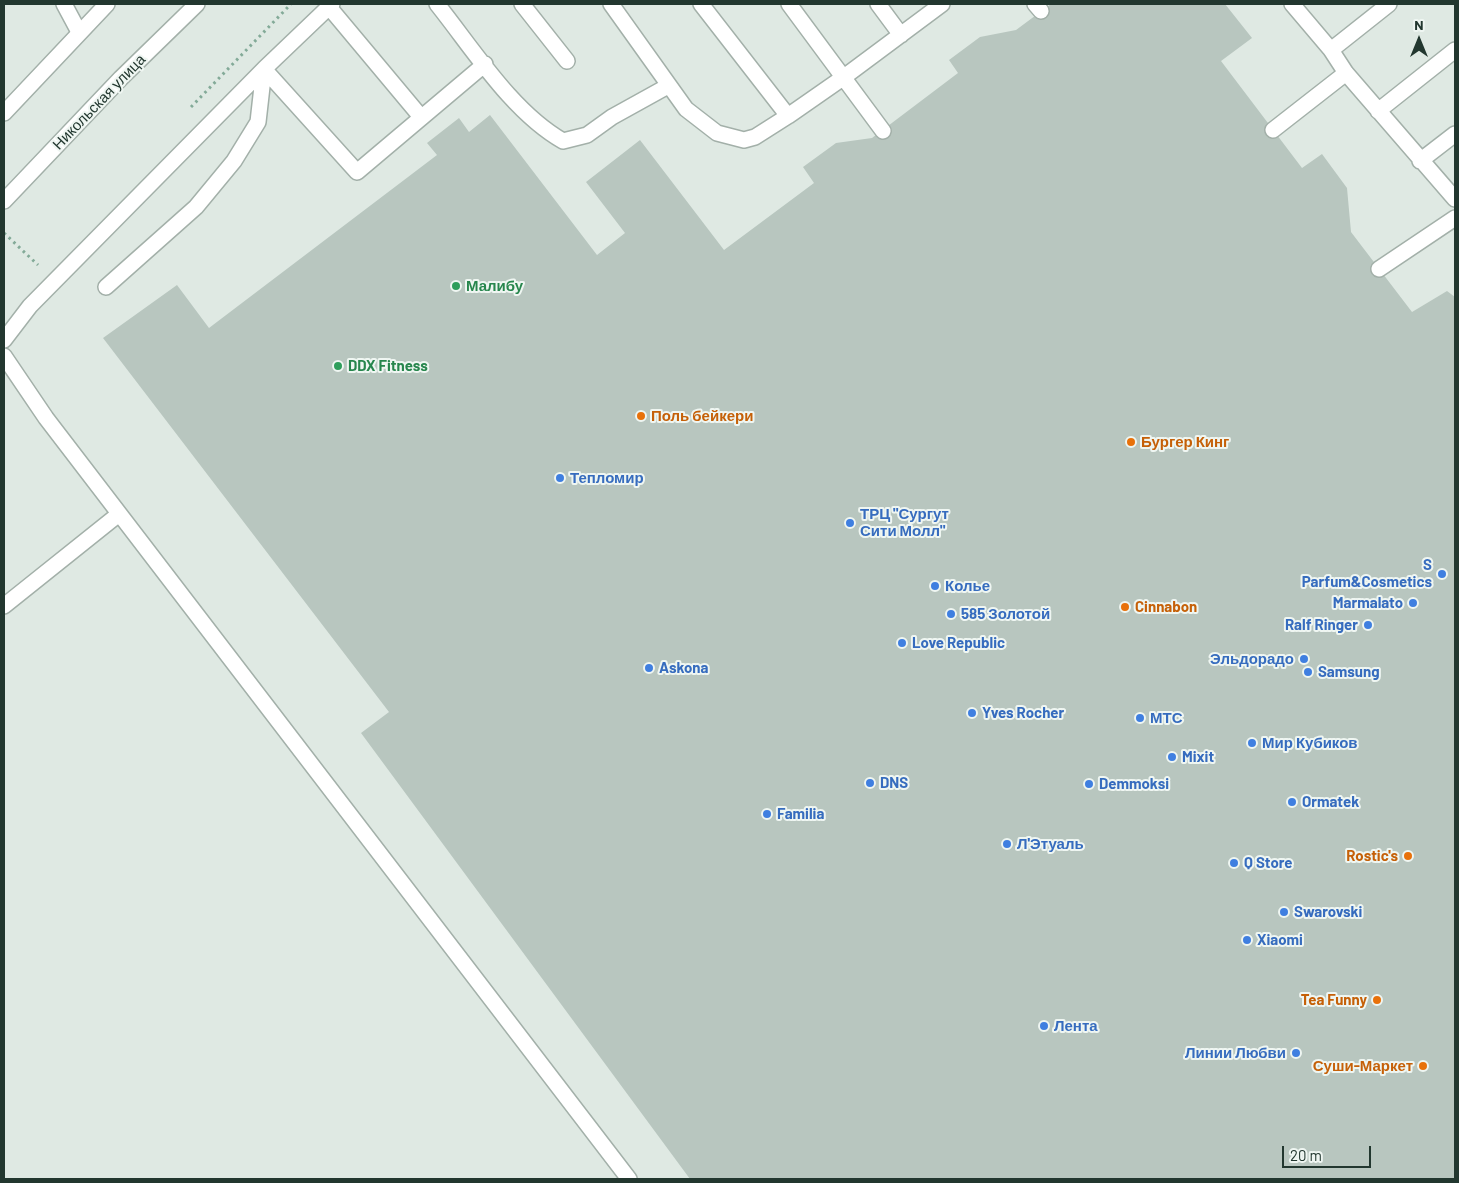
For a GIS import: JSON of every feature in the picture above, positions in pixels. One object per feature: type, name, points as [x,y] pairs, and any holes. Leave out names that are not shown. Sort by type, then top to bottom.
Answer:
[{"type":"street","points":[[64,4],[79,32]]},
{"type":"street","points":[[4,113],[107,4]]},
{"type":"street","name":"Никольская улица","points":[[4,201],[121,78],[197,4]]},
{"type":"street","points":[[437,4],[485,64],[543,129],[563,141],[587,135],[612,117],[668,86]]},
{"type":"street","points":[[522,4],[567,61]]},
{"type":"street","points":[[611,4],[686,109],[717,133],[744,140],[755,137],[844,78],[942,4]]},
{"type":"street","points":[[701,4],[788,116]]},
{"type":"street","points":[[789,4],[883,131]]},
{"type":"street","points":[[878,4],[901,34]]},
{"type":"street","points":[[1292,4],[1330,50],[1346,74],[1455,200]]},
{"type":"street","points":[[1330,50],[1389,4]]},
{"type":"street","points":[[4,340],[30,306],[264,68],[331,5],[421,117]]},
{"type":"street","points":[[1378,111],[1455,50]]},
{"type":"street","points":[[264,68],[357,172],[485,64]]},
{"type":"street","points":[[106,287],[196,207],[234,161],[258,122],[264,68]]},
{"type":"street","points":[[1274,130],[1346,74]]},
{"type":"street","points":[[1420,161],[1455,134]]},
{"type":"street","points":[[1379,269],[1455,218]]},
{"type":"street","points":[[4,356],[46,418],[629,1179]]},
{"type":"street","points":[[4,606],[119,514]]},
{"type":"path","points":[[4,233],[42,269]]},
{"type":"building","name":"ТРЦ \"Сургут Сити Молл\"","points":[[1051,4],[1225,4],[1252,38],[1221,61],[1302,168],[1322,154],[1347,188],[1351,232],[1412,312],[1447,291],[1455,297],[1455,1179],[690,1179],[361,733],[389,712],[103,338],[177,285],[209,328],[437,155],[427,143],[459,118],[469,132],[490,115],[597,255],[625,233],[586,182],[640,140],[724,250],[814,183],[803,167],[836,143],[872,138],[958,73],[949,60],[980,37],[1016,30]]},
{"type":"place","name":"Малибу","points":[[456,286]]},
{"type":"place","name":"DDX Fitness","points":[[338,366]]},
{"type":"place","name":"Поль бейкери","points":[[641,416]]},
{"type":"place","name":"Бургер Кинг","points":[[1131,442]]},
{"type":"place","name":"Тепломир","points":[[560,478]]},
{"type":"place","name":"ТРЦ \"Сургут Сити Молл\"","points":[[850,523]]},
{"type":"place","name":"S Parfum&Cosmetics","points":[[1442,574]]},
{"type":"place","name":"Колье","points":[[935,586]]},
{"type":"place","name":"Marmalato","points":[[1413,603]]},
{"type":"place","name":"Cinnabon","points":[[1125,607]]},
{"type":"place","name":"585 Золотой","points":[[951,614]]},
{"type":"place","name":"Ralf Ringer","points":[[1368,625]]},
{"type":"place","name":"Love Republic","points":[[902,643]]},
{"type":"place","name":"Эльдорадо","points":[[1304,659]]},
{"type":"place","name":"Askona","points":[[649,668]]},
{"type":"place","name":"Samsung","points":[[1308,672]]},
{"type":"place","name":"Yves Rocher","points":[[972,713]]},
{"type":"place","name":"МТС","points":[[1140,718]]},
{"type":"place","name":"Мир Кубиков","points":[[1252,743]]},
{"type":"place","name":"Mixit","points":[[1172,757]]},
{"type":"place","name":"DNS","points":[[870,783]]},
{"type":"place","name":"Demmoksi","points":[[1089,784]]},
{"type":"place","name":"Ormatek","points":[[1292,802]]},
{"type":"place","name":"Familia","points":[[767,814]]},
{"type":"place","name":"Л'Этуаль","points":[[1007,844]]},
{"type":"place","name":"Rostic's","points":[[1408,856]]},
{"type":"place","name":"Q Store","points":[[1234,863]]},
{"type":"place","name":"Swarovski","points":[[1284,912]]},
{"type":"place","name":"Xiaomi","points":[[1247,940]]},
{"type":"place","name":"Tea Funny","points":[[1377,1000]]},
{"type":"place","name":"Лента","points":[[1044,1026]]},
{"type":"place","name":"Линии Любви","points":[[1296,1053]]},
{"type":"place","name":"Суши-Маркет","points":[[1423,1066]]}]
